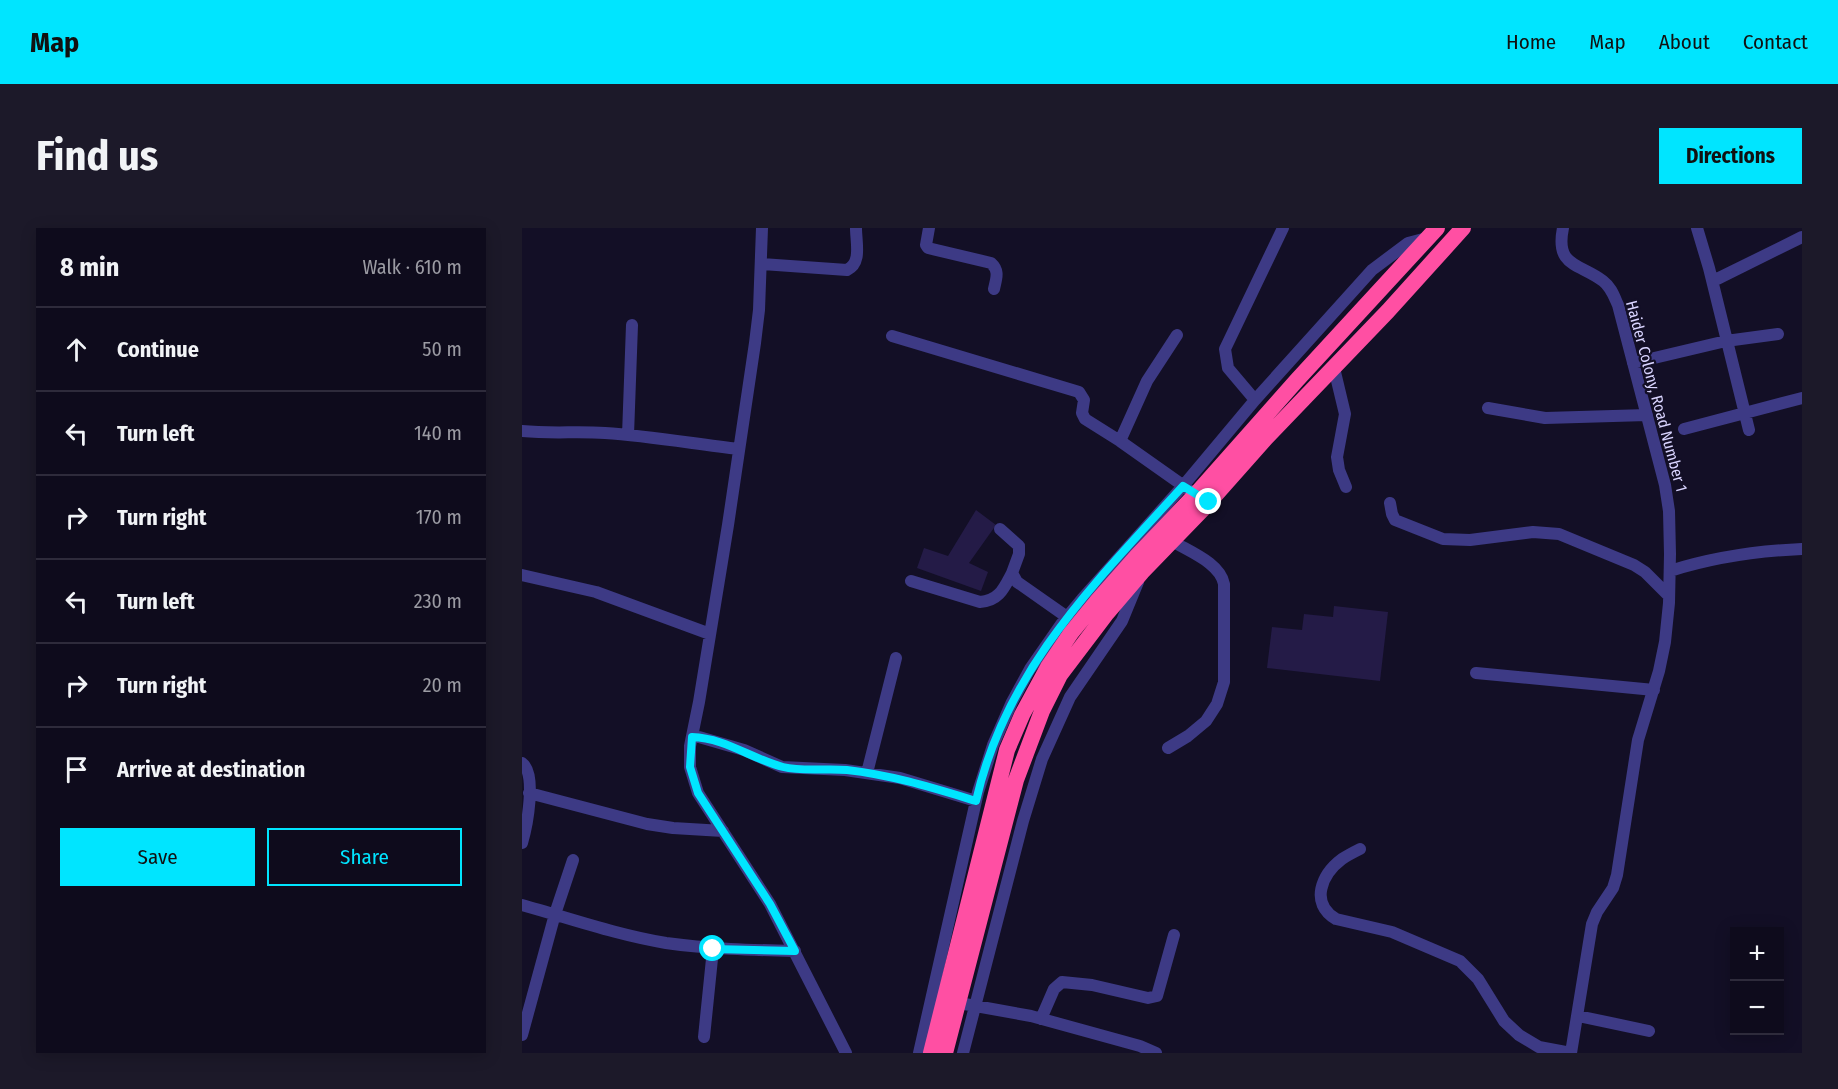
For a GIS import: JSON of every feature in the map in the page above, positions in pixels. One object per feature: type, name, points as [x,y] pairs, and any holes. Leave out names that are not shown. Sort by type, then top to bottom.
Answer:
[{"type":"highway","points":[[945,1053],[1016,780],[1042,711],[1060,675],[1107,613],[1172,541],[1196,494],[1266,438],[1463,228]]},
{"type":"highway","points":[[931,1053],[1007,750],[1022,715],[1048,668],[1071,633],[1136,557],[1433,233]]},
{"type":"street","points":[[762,228],[756,332],[692,737],[690,767],[698,793],[770,904],[846,1053]]},
{"type":"street","points":[[761,264],[847,270],[852,268],[856,262],[856,228]]},
{"type":"street","points":[[929,228],[928,248],[992,264],[997,273],[994,289]]},
{"type":"street","points":[[1255,400],[1228,368],[1226,349],[1283,228]]},
{"type":"street","name":"Haider Colony, Road Number 1","points":[[1563,228],[1561,244],[1567,260],[1609,286],[1618,305],[1665,484],[1669,511],[1670,571],[1665,642],[1638,740],[1617,875],[1613,888],[1597,912],[1589,936],[1571,1053]]},
{"type":"street","points":[[1697,228],[1713,281],[1749,430]]},
{"type":"street","points":[[919,1053],[976,801],[993,745],[1030,669],[1067,616],[1196,494],[1255,400],[1372,270],[1408,243],[1433,233]]},
{"type":"street","points":[[1713,281],[1802,237]]},
{"type":"street","points":[[628,435],[632,325]]},
{"type":"street","points":[[1633,363],[1726,341],[1778,334]]},
{"type":"street","points":[[1120,441],[1147,381],[1177,335]]},
{"type":"street","points":[[892,336],[1079,392],[1084,400],[1082,413],[1085,419],[1196,494]]},
{"type":"street","points":[[1334,368],[1345,414],[1337,457],[1339,470],[1346,487]]},
{"type":"street","points":[[1684,429],[1802,398]]},
{"type":"street","points":[[1488,408],[1545,418],[1647,415]]},
{"type":"street","points":[[522,431],[544,434],[590,432],[628,435],[739,449]]},
{"type":"street","points":[[1390,503],[1395,520],[1443,539],[1470,540],[1533,531],[1559,534],[1634,565],[1670,596]]},
{"type":"street","points":[[911,581],[980,602],[989,602],[1001,593],[1019,554],[1019,546],[1000,529]]},
{"type":"street","points":[[1168,748],[1188,736],[1206,721],[1217,704],[1224,682],[1224,584],[1222,576],[1211,565],[1172,541]]},
{"type":"street","points":[[1670,571],[1732,555],[1802,549]]},
{"type":"street","points":[[963,1053],[1023,820],[1042,759],[1070,697],[1122,621],[1142,572]]},
{"type":"street","points":[[1012,573],[1017,582],[1067,616]]},
{"type":"street","points":[[522,574],[596,592],[710,634]]},
{"type":"street","points":[[867,773],[896,658]]},
{"type":"street","points":[[1476,673],[1653,690]]},
{"type":"street","points":[[692,737],[732,746],[782,767],[867,773],[900,778],[976,801]]},
{"type":"street","points":[[522,763],[528,770],[529,793],[528,819],[522,843]]},
{"type":"street","points":[[529,793],[647,824],[723,831]]},
{"type":"street","points":[[1360,849],[1342,859],[1322,884],[1320,901],[1329,915],[1392,932],[1460,961],[1478,979],[1504,1021],[1519,1035],[1539,1047],[1571,1053]]},
{"type":"street","points":[[522,1035],[555,914],[573,860]]},
{"type":"street","points":[[522,905],[636,937],[713,949],[795,951]]},
{"type":"street","points":[[1041,1019],[1054,989],[1062,982],[1092,985],[1148,998],[1157,996],[1174,935]]},
{"type":"street","points":[[704,1037],[713,949]]},
{"type":"street","points":[[959,1003],[1041,1019],[1140,1046],[1156,1053]]},
{"type":"street","points":[[1578,1016],[1649,1031]]},
{"type":"building","points":[[976,510],[996,525],[969,563],[988,572],[981,591],[917,568],[924,548],[948,556]]},
{"type":"building","points":[[1334,606],[1388,612],[1380,681],[1267,668],[1272,627],[1302,630],[1304,614],[1333,617]]},
{"type":"route","points":[[713,949],[795,951],[770,904],[698,793],[690,767],[692,737],[732,746],[782,767],[845,770],[900,778],[976,801],[993,745],[1012,702],[1030,669],[1062,623],[1183,486],[1209,502]]}]
